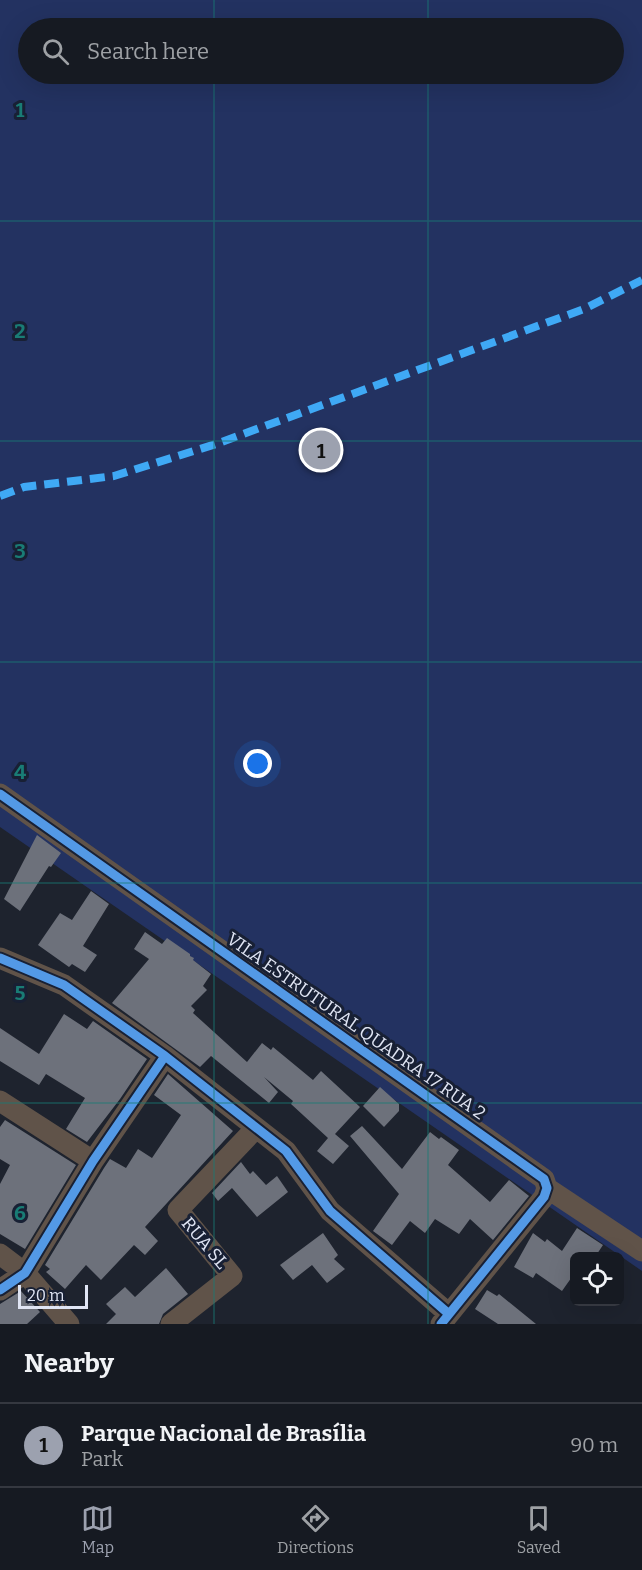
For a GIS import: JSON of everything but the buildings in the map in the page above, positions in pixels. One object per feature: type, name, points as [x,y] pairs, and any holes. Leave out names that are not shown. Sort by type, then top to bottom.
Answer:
[{"type":"street","name":"VILA ESTRUTURAL QUADRA 17 RUA 2","points":[[0,794],[544,1179],[547,1188],[642,1251]]},
{"type":"street","points":[[0,958],[64,985],[165,1056],[286,1151],[330,1211],[445,1319],[544,1197],[547,1188]]},
{"type":"street","points":[[0,1290],[25,1273],[93,1161],[165,1056]]},
{"type":"street","points":[[0,1101],[93,1161]]},
{"type":"street","name":"RUA SL","points":[[171,1324],[232,1276],[178,1210],[256,1128]]},
{"type":"street","points":[[0,1254],[25,1273],[69,1324]]},
{"type":"shaded area","points":[[0,0],[642,0],[642,1271],[624,1259],[624,1252],[615,1252],[0,827]]},
{"type":"marked path","points":[[0,496],[24,487],[114,476],[216,444],[584,309],[642,280]]},
{"type":"cycle path","points":[[0,794],[544,1179],[547,1188],[544,1197],[441,1324]]},
{"type":"cycle path","points":[[0,958],[64,985],[165,1056],[286,1151],[330,1211],[449,1314]]},
{"type":"cycle path","points":[[0,1290],[25,1273],[93,1161],[165,1056]]},
{"type":"place","name":"Parque Nacional de Brasília","points":[[321,450]]}]
